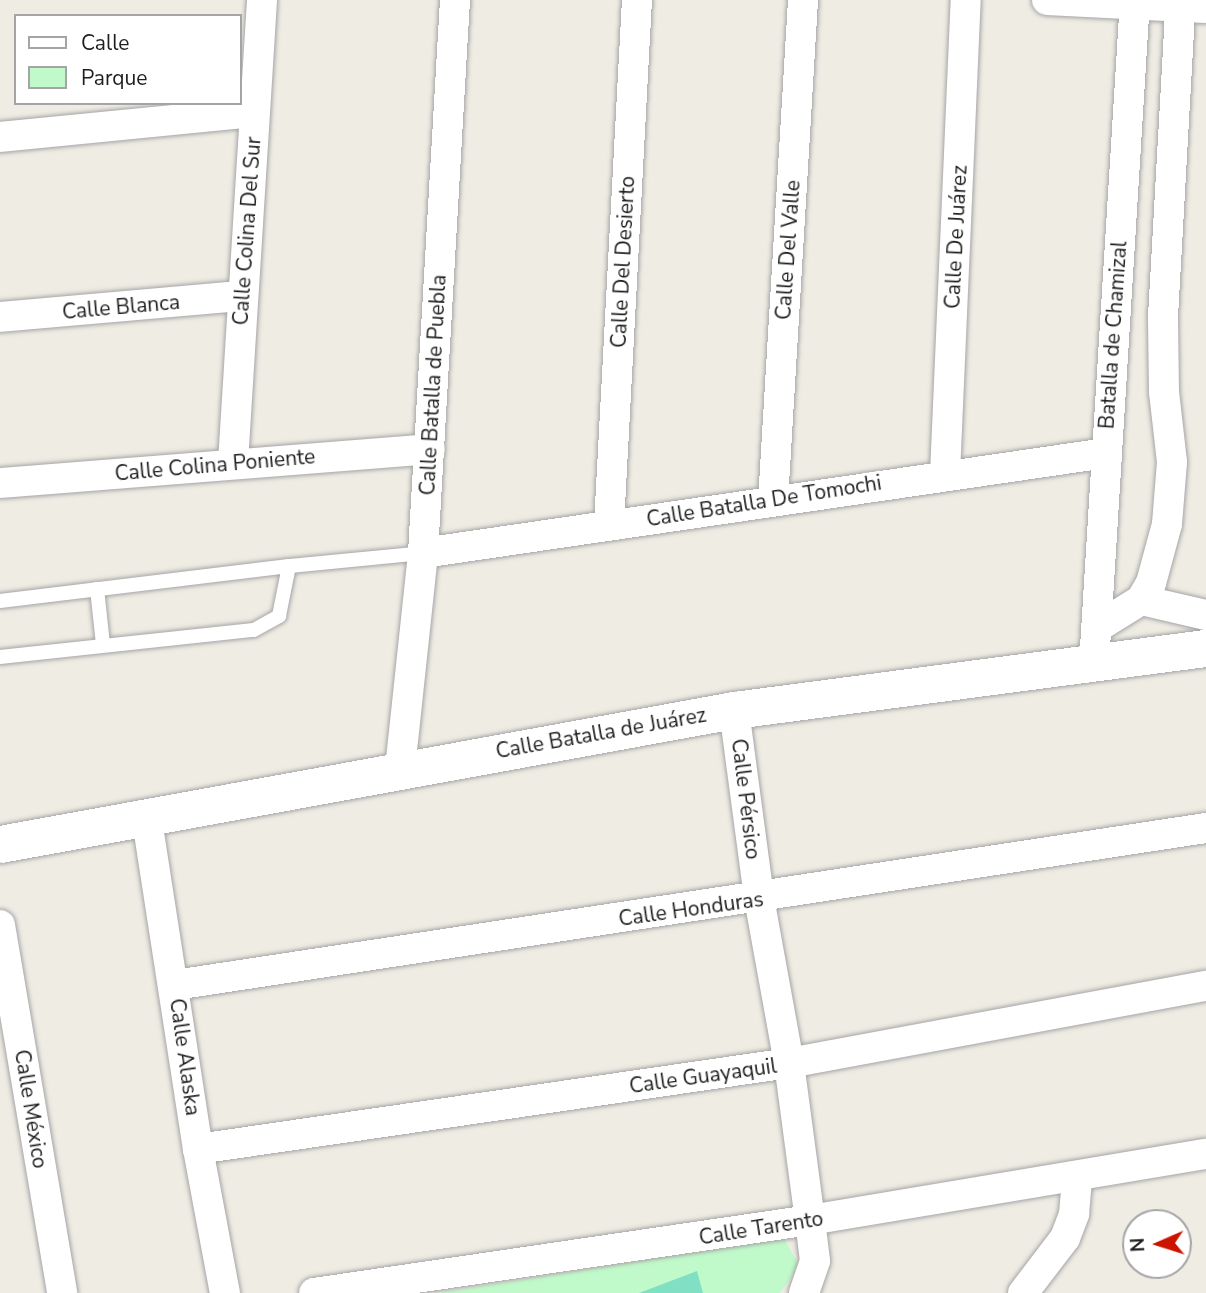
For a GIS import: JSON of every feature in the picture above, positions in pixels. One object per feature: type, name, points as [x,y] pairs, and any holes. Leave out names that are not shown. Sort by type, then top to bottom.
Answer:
[{"type":"street","name":"Calle Colina Del Sur","points":[[233,462],[262,0]]},
{"type":"street","name":"Calle Batalla de Puebla","points":[[400,769],[424,553],[455,0]]},
{"type":"street","name":"Calle Del Desierto","points":[[609,525],[637,0]]},
{"type":"street","name":"Calle Del Valle","points":[[773,501],[803,0]]},
{"type":"street","name":"Calle De Juárez","points":[[945,474],[967,0]]},
{"type":"street","points":[[1047,0],[1189,5],[1163,317],[1171,487],[1161,550],[1140,600],[1096,628]]},
{"type":"street","name":"Batalla de Chamizal","points":[[1094,664],[1135,3]]},
{"type":"street","points":[[0,137],[254,112]]},
{"type":"street","name":"Calle Blanca","points":[[0,317],[242,296]]},
{"type":"street","name":"Calle Colina Poniente","points":[[0,483],[233,462],[430,449]]},
{"type":"street","name":"Calle Batalla De Tomochi","points":[[424,553],[945,474],[1106,453]]},
{"type":"street","points":[[1140,600],[1206,615]]},
{"type":"street","name":"Calle Batalla de Juárez","points":[[0,844],[147,820],[400,769],[734,710],[1206,648]]},
{"type":"street","name":"Calle Pérsico","points":[[734,710],[759,898],[789,1063],[815,1261],[804,1293]]},
{"type":"street","name":"Calle Alaska","points":[[147,820],[175,985],[198,1149],[225,1293]]},
{"type":"street","name":"Calle Honduras","points":[[175,985],[1206,828]]},
{"type":"street","name":"Calle México","points":[[0,925],[62,1293]]},
{"type":"street","name":"Calle Guayaquil","points":[[198,1149],[789,1063],[1206,986]]},
{"type":"street","name":"Calle Tarento","points":[[314,1293],[810,1220],[1206,1154]]},
{"type":"street","points":[[1023,1293],[1065,1238],[1074,1214],[1077,1177]]},
{"type":"lane","points":[[0,601],[289,566],[424,553]]},
{"type":"lane","points":[[0,657],[268,626],[279,616],[289,566]]},
{"type":"lane","points":[[97,589],[103,644]]},
{"type":"green space","points":[[784,1238],[799,1266],[780,1293],[437,1293]]},
{"type":"green space","points":[[697,1271],[703,1293],[639,1293]]}]
